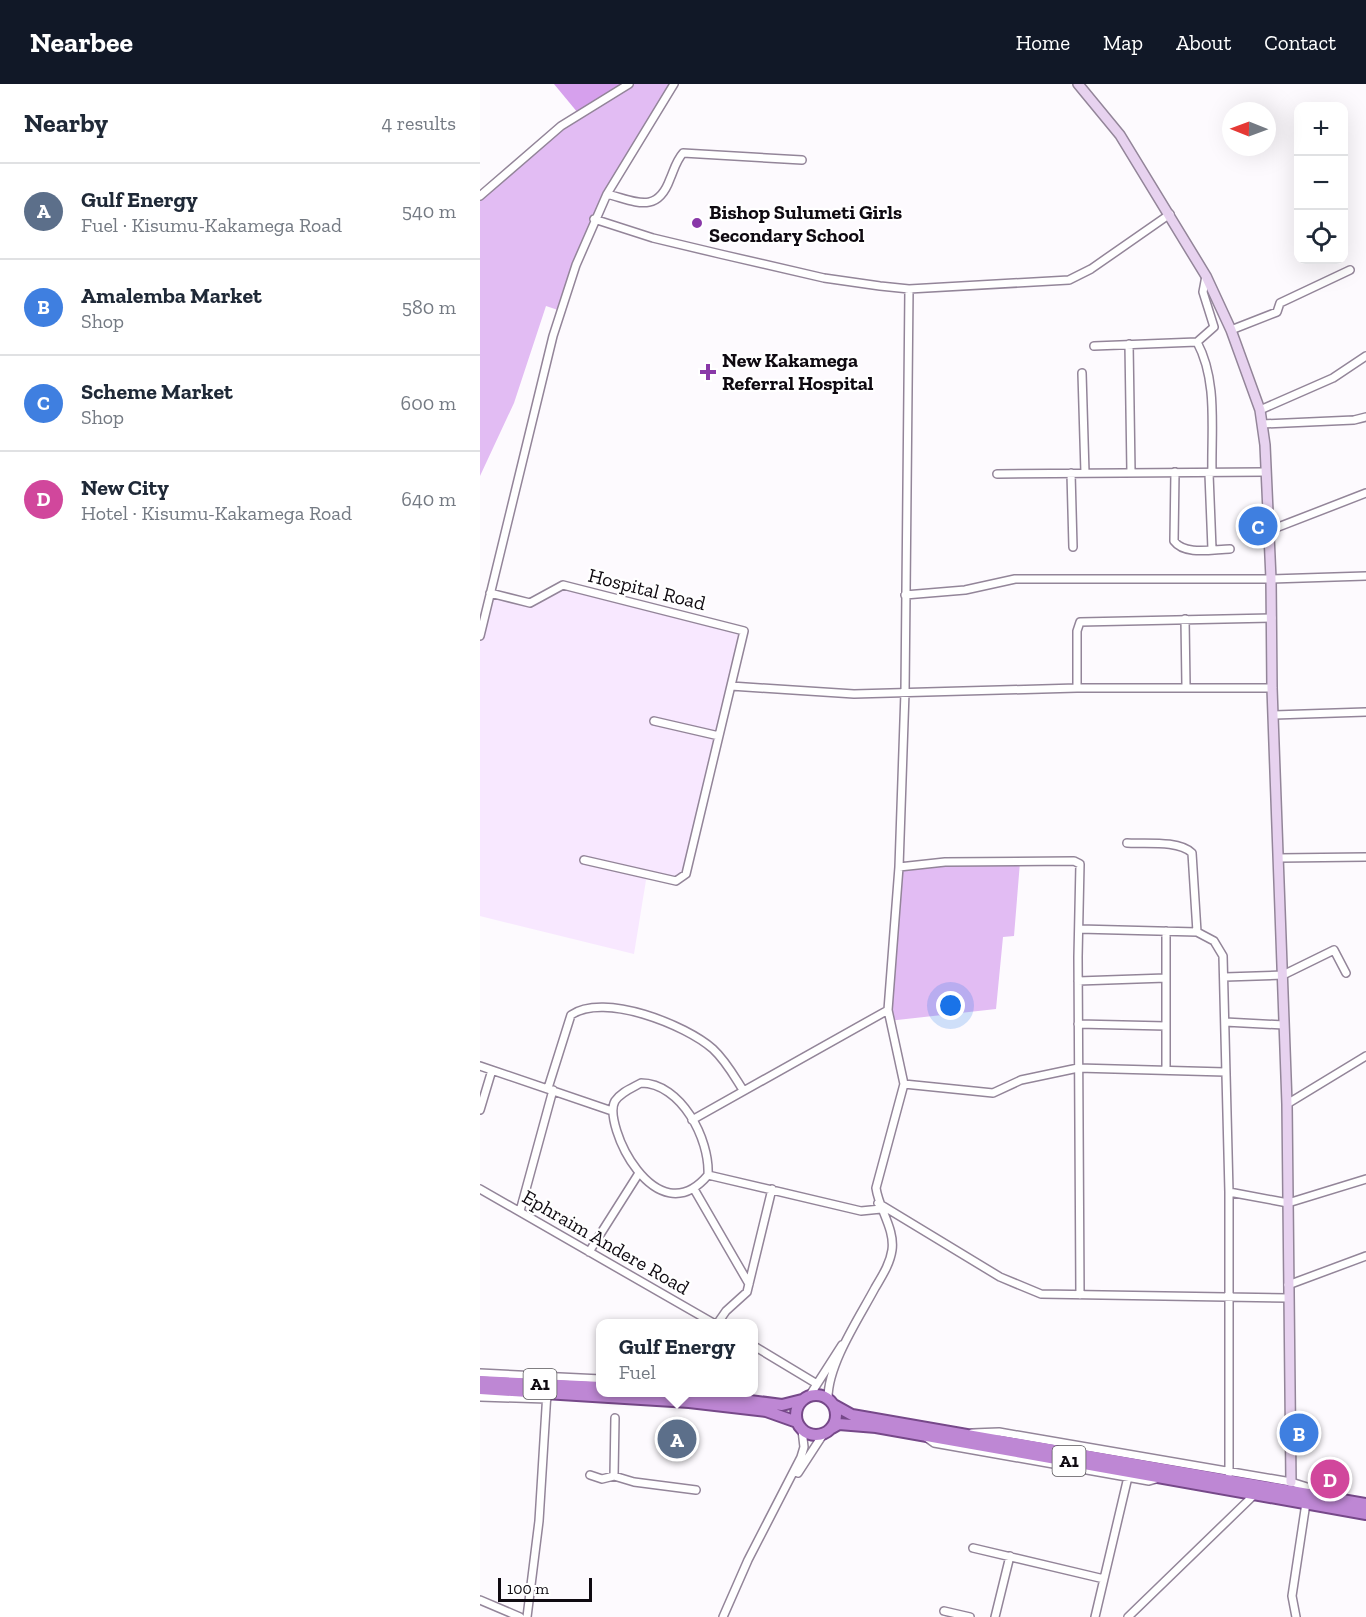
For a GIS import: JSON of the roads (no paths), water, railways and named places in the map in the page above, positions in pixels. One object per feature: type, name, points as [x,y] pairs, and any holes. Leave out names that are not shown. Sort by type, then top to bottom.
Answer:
[{"type":"highway","name":"A1","points":[[480,1381],[596,1387]]},
{"type":"highway","name":"A1","points":[[480,1389],[547,1396],[722,1406],[766,1411],[800,1426]]},
{"type":"highway","points":[[718,1397],[791,1404],[806,1398],[820,1395],[831,1402],[837,1414],[828,1431],[815,1435],[800,1426],[796,1413],[806,1398]]},
{"type":"highway","name":"A1","points":[[831,1402],[852,1414],[970,1434],[1310,1499],[1366,1514]]},
{"type":"highway","name":"A1","points":[[828,1431],[839,1424],[852,1424],[1255,1494],[1366,1504]]},
{"type":"main road","points":[[1078,84],[1120,135],[1206,276],[1231,330],[1260,410],[1266,472],[1271,579],[1272,688],[1287,1104],[1291,1482]]},
{"type":"street","points":[[480,196],[561,126],[629,84]]},
{"type":"street","points":[[480,636],[554,336],[576,265],[594,219],[607,194],[674,84]]},
{"type":"street","points":[[607,194],[649,203],[657,200],[664,193],[682,153],[802,160]]},
{"type":"street","points":[[594,219],[653,238],[824,278],[909,289],[1038,284],[1069,280],[1091,269],[1170,214]]},
{"type":"street","points":[[1231,330],[1277,312],[1280,303],[1350,270]]},
{"type":"street","points":[[1094,346],[1197,342],[1214,327],[1203,292],[1206,276]]},
{"type":"street","points":[[806,1398],[853,1328],[888,1266],[892,1251],[892,1240],[876,1188],[904,1084],[888,1010],[898,867],[904,692],[909,289]]},
{"type":"street","points":[[1197,342],[1207,360],[1211,381],[1212,549]]},
{"type":"street","points":[[1129,344],[1131,472]]},
{"type":"street","points":[[1260,410],[1333,378],[1366,356]]},
{"type":"street","points":[[1082,373],[1085,473]]},
{"type":"street","points":[[1262,424],[1354,420],[1366,417]]},
{"type":"street","points":[[1175,472],[1174,541],[1178,547],[1186,550],[1230,549]]},
{"type":"street","points":[[997,474],[1266,472]]},
{"type":"street","points":[[1071,473],[1073,547]]},
{"type":"street","points":[[1268,531],[1366,493]]},
{"type":"street","points":[[905,595],[965,590],[1015,579],[1271,579],[1366,576]]},
{"type":"street","name":"Hospital Road","points":[[490,593],[530,603],[563,585],[744,631],[731,686]]},
{"type":"street","points":[[1077,688],[1077,631],[1080,622],[1272,618]]},
{"type":"street","points":[[1185,619],[1186,686]]},
{"type":"street","points":[[584,860],[676,881],[686,874],[731,686],[854,694],[1186,686],[1272,688]]},
{"type":"street","points":[[1274,715],[1366,712]]},
{"type":"street","points":[[654,722],[719,736]]},
{"type":"street","points":[[1127,843],[1176,846],[1188,849],[1192,853],[1197,932]]},
{"type":"street","points":[[1279,858],[1366,856]]},
{"type":"street","points":[[898,867],[945,862],[1077,861],[1081,867],[1078,981],[1080,1295]]},
{"type":"street","points":[[1079,929],[1197,932],[1210,939],[1219,948],[1225,977],[1229,1192],[1228,1473]]},
{"type":"street","points":[[1166,931],[1166,1070]]},
{"type":"street","points":[[1225,977],[1283,975],[1333,950],[1346,973]]},
{"type":"street","points":[[1078,981],[1166,978]]},
{"type":"street","points":[[520,1211],[571,1015],[582,1007],[594,1006],[632,1012],[685,1030],[715,1051],[743,1090]]},
{"type":"street","points":[[692,1120],[888,1010]]},
{"type":"street","points":[[1225,1022],[1284,1025]]},
{"type":"street","points":[[1078,1024],[1166,1026]]},
{"type":"street","points":[[1287,1104],[1366,1056]]},
{"type":"street","points":[[480,1066],[612,1111]]},
{"type":"street","points":[[904,1084],[993,1093],[1021,1080],[1078,1068],[1225,1072]]},
{"type":"street","points":[[480,1110],[492,1070]]},
{"type":"street","points":[[641,1083],[652,1083],[664,1088],[692,1120],[706,1153],[708,1175],[694,1189],[680,1195],[652,1186],[639,1173],[617,1132],[612,1111],[615,1100],[641,1083]]},
{"type":"street","points":[[589,1252],[639,1173]]},
{"type":"street","points":[[708,1175],[861,1211],[880,1206],[1000,1277],[1041,1294],[1228,1299],[1288,1298]]},
{"type":"street","points":[[1229,1192],[1288,1203],[1366,1179]]},
{"type":"street","name":"Ephraim Andere Road","points":[[480,1189],[709,1319]]},
{"type":"street","points":[[694,1189],[749,1284]]},
{"type":"street","points":[[719,1319],[745,1296],[772,1189]]},
{"type":"street","points":[[1288,1285],[1366,1256]]},
{"type":"street","points":[[831,1402],[830,1381],[853,1328]]},
{"type":"street","points":[[758,1349],[817,1384]]},
{"type":"street","points":[[480,1373],[596,1379]]},
{"type":"street","points":[[480,1397],[547,1396],[539,1521],[527,1617]]},
{"type":"street","points":[[744,1397],[756,1402]]},
{"type":"street","points":[[614,1476],[615,1418]]},
{"type":"street","points":[[723,1617],[748,1560],[782,1498],[801,1457],[804,1447],[800,1426]]},
{"type":"street","points":[[782,1498],[828,1431]]},
{"type":"street","points":[[970,1434],[999,1432],[1291,1482],[1307,1487],[1310,1499],[1292,1596],[1296,1617]]},
{"type":"street","points":[[923,1435],[934,1443],[1149,1481],[1161,1477]]},
{"type":"street","points":[[590,1475],[602,1479],[614,1476],[634,1482],[696,1490]]},
{"type":"street","points":[[1095,1617],[1128,1477]]},
{"type":"street","points":[[1128,1617],[1255,1494]]},
{"type":"street","points":[[973,1548],[1104,1578]]},
{"type":"street","points":[[994,1617],[1010,1556]]},
{"type":"street","points":[[480,1600],[520,1617]]},
{"type":"street","points":[[944,1611],[970,1617]]},
{"type":"place","name":"Bishop Sulumeti Girls Secondary School","points":[[697,223]]},
{"type":"place","name":"New Kakamega Referral Hospital","points":[[708,372]]},
{"type":"place","name":"Scheme Market","points":[[1258,526]]},
{"type":"place","name":"Amalemba Market","points":[[1299,1433]]},
{"type":"place","name":"Gulf Energy","points":[[677,1439]]},
{"type":"place","name":"New City","points":[[1330,1479]]}]
